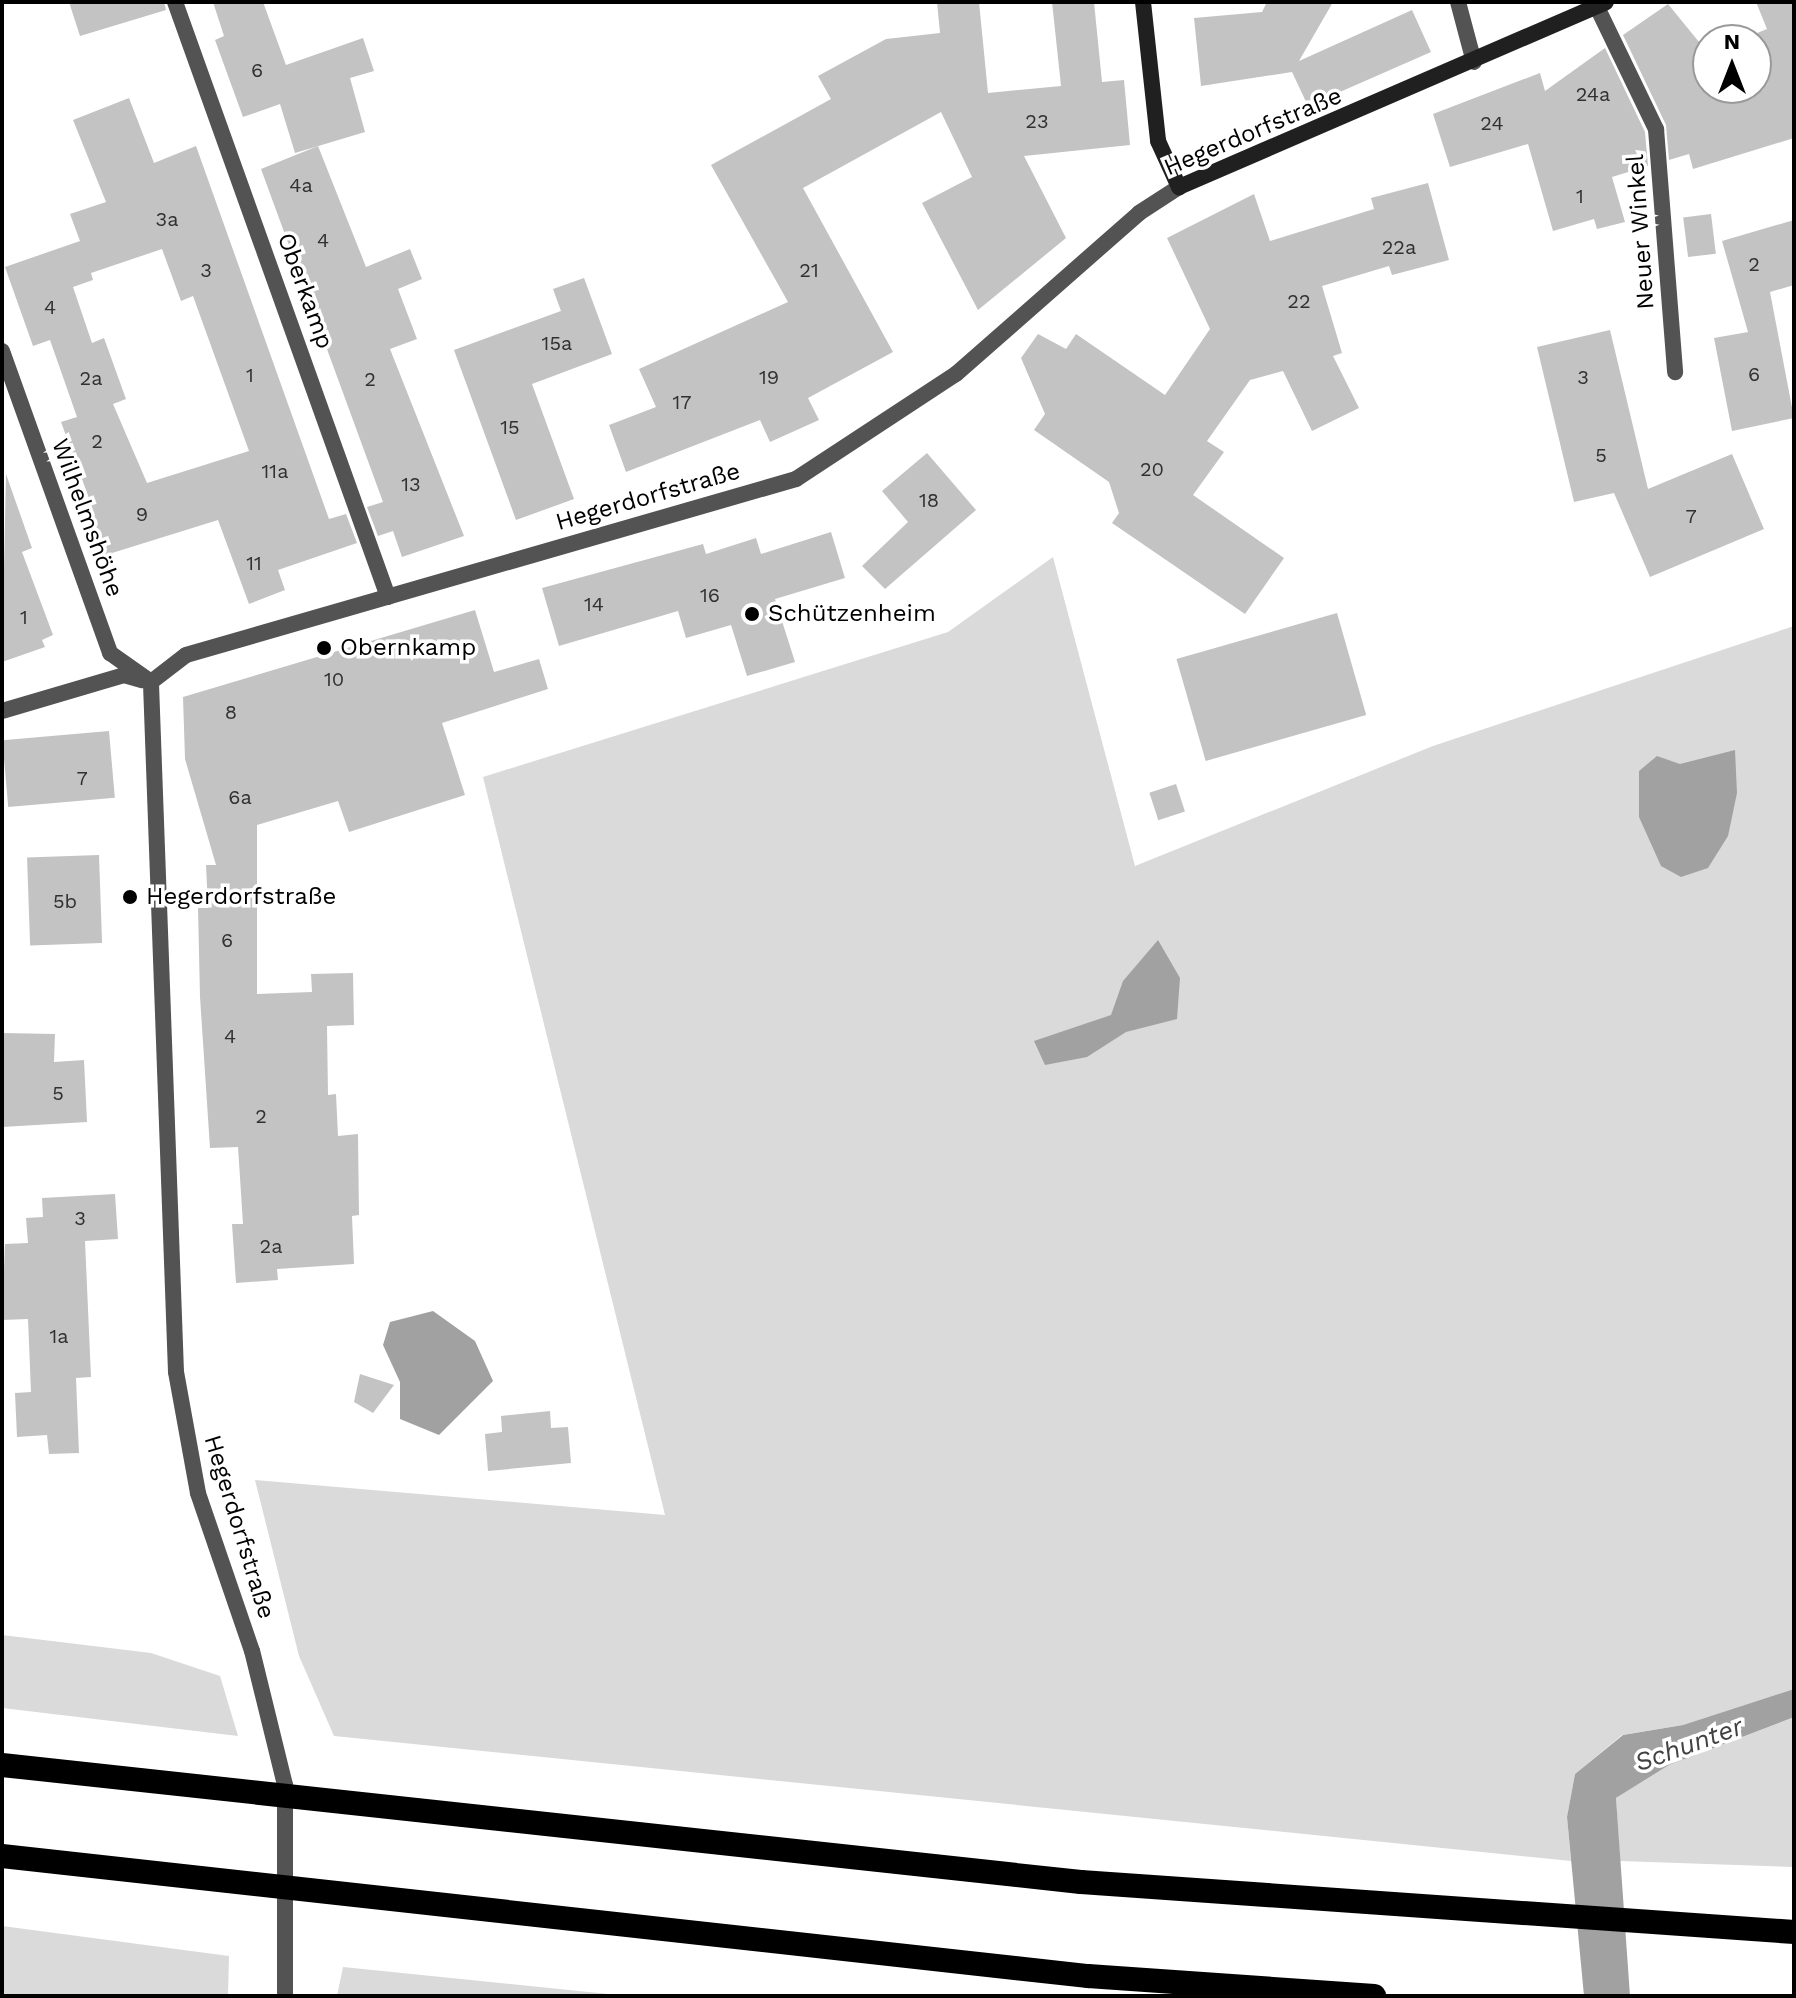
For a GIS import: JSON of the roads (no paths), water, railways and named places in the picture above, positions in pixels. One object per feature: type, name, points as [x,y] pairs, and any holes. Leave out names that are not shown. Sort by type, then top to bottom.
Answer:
[{"type":"highway","points":[[2,1765],[354,1808],[1081,1882],[1794,1932]]},
{"type":"highway","points":[[2,1856],[348,1899],[1088,1976],[1374,1996]]},
{"type":"main road","points":[[1143,2],[1158,141],[1179,187]]},
{"type":"main road","name":"Hegerdorfstraße","points":[[1179,187],[1474,62],[1602,4]]},
{"type":"street","name":"Oberkamp","points":[[175,2],[388,597]]},
{"type":"street","points":[[1458,2],[1474,62]]},
{"type":"street","name":"Neuer Winkel","points":[[1602,4],[1658,140],[1675,372]]},
{"type":"street","name":"Hegerdorfstraße","points":[[285,1996],[285,1785],[252,1651],[198,1493],[176,1372],[151,682],[186,655],[796,479],[956,374],[1139,213],[1179,187]]},
{"type":"street","name":"Wilhelmshöhe","points":[[2,351],[110,653],[151,682]]},
{"type":"street","points":[[2,711],[124,675],[151,682]]},
{"type":"water","points":[[1735,750],[1737,793],[1728,836],[1708,868],[1681,877],[1661,866],[1639,817],[1639,771],[1657,756],[1680,764]]},
{"type":"water","points":[[1158,940],[1180,978],[1177,1019],[1126,1032],[1087,1057],[1045,1065],[1034,1041],[1111,1015],[1123,981]]},
{"type":"water","points":[[433,1311],[475,1341],[493,1381],[439,1435],[400,1419],[400,1382],[383,1345],[390,1322]]},
{"type":"water","name":"Schunter","points":[[1794,1689],[1794,1717],[1669,1765],[1616,1798],[1630,1996],[1584,1996],[1567,1817],[1575,1774],[1623,1735],[1683,1725]]},
{"type":"place","name":"Schützenheim","points":[[752,614]]},
{"type":"place","name":"Obernkamp","points":[[324,648]]},
{"type":"place","name":"Hegerdorfstraße","points":[[130,897]]}]
